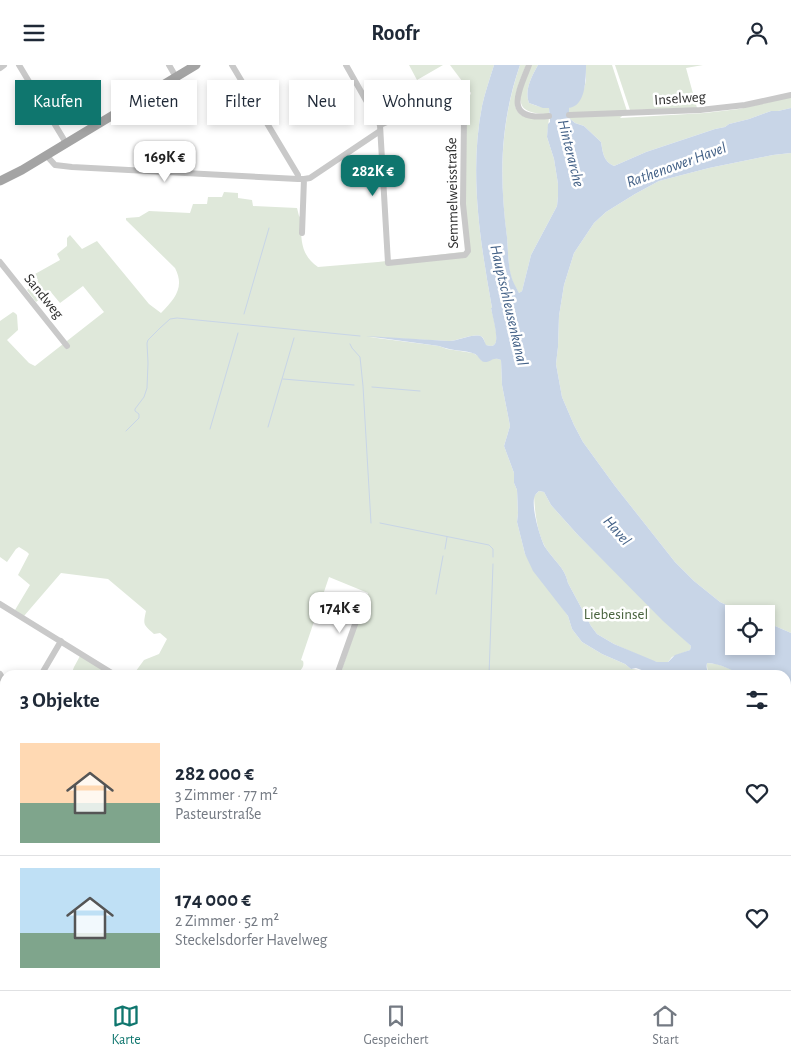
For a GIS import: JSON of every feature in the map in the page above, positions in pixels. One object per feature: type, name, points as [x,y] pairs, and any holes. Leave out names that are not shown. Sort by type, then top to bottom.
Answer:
[{"type":"main road","points":[[0,181],[196,65]]},
{"type":"street","points":[[0,68],[4,65]]},
{"type":"street","points":[[19,65],[66,143]]},
{"type":"street","points":[[169,65],[176,77]]},
{"type":"street","points":[[232,65],[301,179],[302,233]]},
{"type":"street","points":[[346,65],[380,128]]},
{"type":"street","points":[[529,65],[518,96],[518,108],[522,112],[534,117],[549,116]]},
{"type":"street","name":"Inselweg","points":[[569,115],[700,110],[745,105],[791,95]]},
{"type":"street","name":"Semmelweisstraße","points":[[301,179],[310,178],[387,122],[460,110],[464,113],[463,204],[467,254],[390,264],[387,262],[380,128]]},
{"type":"street","points":[[46,155],[55,165],[72,167],[301,179]]},
{"type":"street","name":"Sandweg","points":[[0,262],[67,346]]},
{"type":"street","points":[[339,670],[364,599]]},
{"type":"street","points":[[0,604],[107,670]]},
{"type":"street","points":[[44,670],[61,641]]},
{"type":"green space","points":[[409,65],[443,65],[417,80]]},
{"type":"green space","points":[[450,65],[494,65],[482,106],[478,131],[476,182],[480,232],[491,309],[496,328],[496,343],[492,346],[485,345],[483,338],[479,336],[449,341],[369,337],[439,346],[473,353],[482,361],[495,358],[501,360],[502,385],[510,426],[504,446],[514,473],[514,483],[517,490],[517,522],[525,554],[568,616],[572,629],[582,642],[631,669],[637,670],[342,670],[368,593],[329,577],[301,660],[303,661],[303,667],[300,670],[137,670],[144,660],[159,654],[167,639],[160,633],[154,634],[148,628],[144,622],[146,611],[108,579],[61,573],[24,616],[15,610],[30,585],[18,575],[29,554],[19,547],[7,562],[0,557],[0,321],[13,312],[17,315],[18,330],[7,340],[29,363],[35,366],[104,312],[83,286],[60,303],[50,291],[36,302],[27,290],[38,280],[35,274],[60,260],[57,254],[67,246],[67,238],[70,235],[82,249],[97,241],[149,304],[161,313],[177,292],[179,287],[178,275],[175,268],[126,218],[139,217],[149,211],[190,213],[193,204],[207,204],[208,197],[222,197],[224,192],[238,193],[238,198],[252,200],[253,206],[297,208],[301,218],[302,239],[305,251],[312,262],[318,267],[470,251],[465,207],[464,159],[465,125],[470,125],[470,80],[461,80]]},
{"type":"green space","points":[[520,65],[526,65],[516,94],[516,108],[519,114],[526,117],[549,118],[547,137],[554,159],[558,196],[557,206],[531,255],[522,291],[519,293],[512,280],[509,267],[502,172],[508,108]]},
{"type":"green space","points":[[531,65],[538,65],[528,88],[529,103],[549,108],[549,114],[536,113],[522,106],[521,93]]},
{"type":"green space","points":[[586,65],[612,65],[627,111],[620,118],[739,109],[791,97],[791,108],[771,111],[729,124],[725,127],[646,152],[614,166],[606,159],[601,142],[584,126],[575,123],[569,118],[569,108],[584,89]]},
{"type":"green space","points":[[615,65],[703,65],[686,68],[697,108],[630,110]]},
{"type":"green space","points":[[791,153],[791,633],[775,626],[775,605],[726,605],[694,581],[675,562],[583,442],[562,397],[556,364],[559,316],[564,285],[574,253],[594,223],[606,212],[659,181],[709,168]]},
{"type":"green space","name":"Liebesinsel","points":[[539,491],[544,492],[551,505],[577,534],[691,646],[690,650],[672,657],[668,662],[657,662],[614,644],[597,634],[568,583],[564,572],[542,541],[534,503],[534,496]]},
{"type":"green space","points":[[80,656],[103,670],[73,670]]},
{"type":"green space","points":[[707,663],[717,664],[733,670],[708,670]]},
{"type":"water","points":[[494,65],[520,65],[508,108],[502,171],[509,266],[512,279],[519,293],[522,291],[531,255],[557,206],[558,196],[554,159],[547,137],[548,124],[550,122],[549,108],[529,103],[527,93],[529,83],[538,65],[586,65],[584,91],[579,102],[569,108],[569,118],[575,123],[584,126],[601,142],[606,159],[614,166],[646,152],[725,127],[729,124],[771,111],[791,108],[791,153],[709,168],[659,181],[606,212],[594,223],[574,253],[564,285],[559,316],[556,364],[562,397],[583,442],[675,562],[694,581],[726,605],[725,655],[775,655],[775,626],[791,633],[791,670],[733,670],[717,664],[707,663],[707,670],[631,669],[582,642],[572,629],[568,616],[533,571],[525,554],[517,522],[517,490],[514,483],[514,473],[504,446],[510,426],[502,385],[501,360],[494,359],[483,362],[475,354],[468,352],[366,336],[453,341],[471,336],[479,336],[482,337],[486,345],[493,346],[496,343],[480,232],[476,182],[478,131],[483,101]],"holes":[[[539,491],[544,492],[551,505],[663,621],[691,646],[690,650],[675,655],[668,662],[657,662],[614,644],[597,634],[568,583],[564,572],[545,547],[538,528],[534,504],[534,498]]]},
{"type":"waterway","points":[[244,314],[269,228]]},
{"type":"waterway","points":[[126,431],[139,418],[139,414],[135,409],[144,397],[147,388],[148,340],[170,319],[177,318],[360,336]]},
{"type":"waterway","points":[[210,429],[238,333]]},
{"type":"waterway","points":[[268,427],[294,338]]},
{"type":"waterway","points":[[350,344],[360,357],[371,523]]},
{"type":"waterway","points":[[283,379],[354,385]]},
{"type":"waterway","points":[[372,387],[420,391]]},
{"type":"waterway","points":[[380,523],[489,545],[493,549],[493,557]]},
{"type":"waterway","points":[[445,549],[447,537]]},
{"type":"waterway","points":[[436,594],[443,556]]},
{"type":"waterway","points":[[489,670],[493,564]]},
{"type":"water label","name":"Hinterarche","points":[[572,153]]},
{"type":"water label","name":"Rathenower Havel","points":[[676,164]]},
{"type":"water label","name":"Hauptschleusenkanal","points":[[510,305]]},
{"type":"water label","name":"Havel","points":[[618,530]]}]
